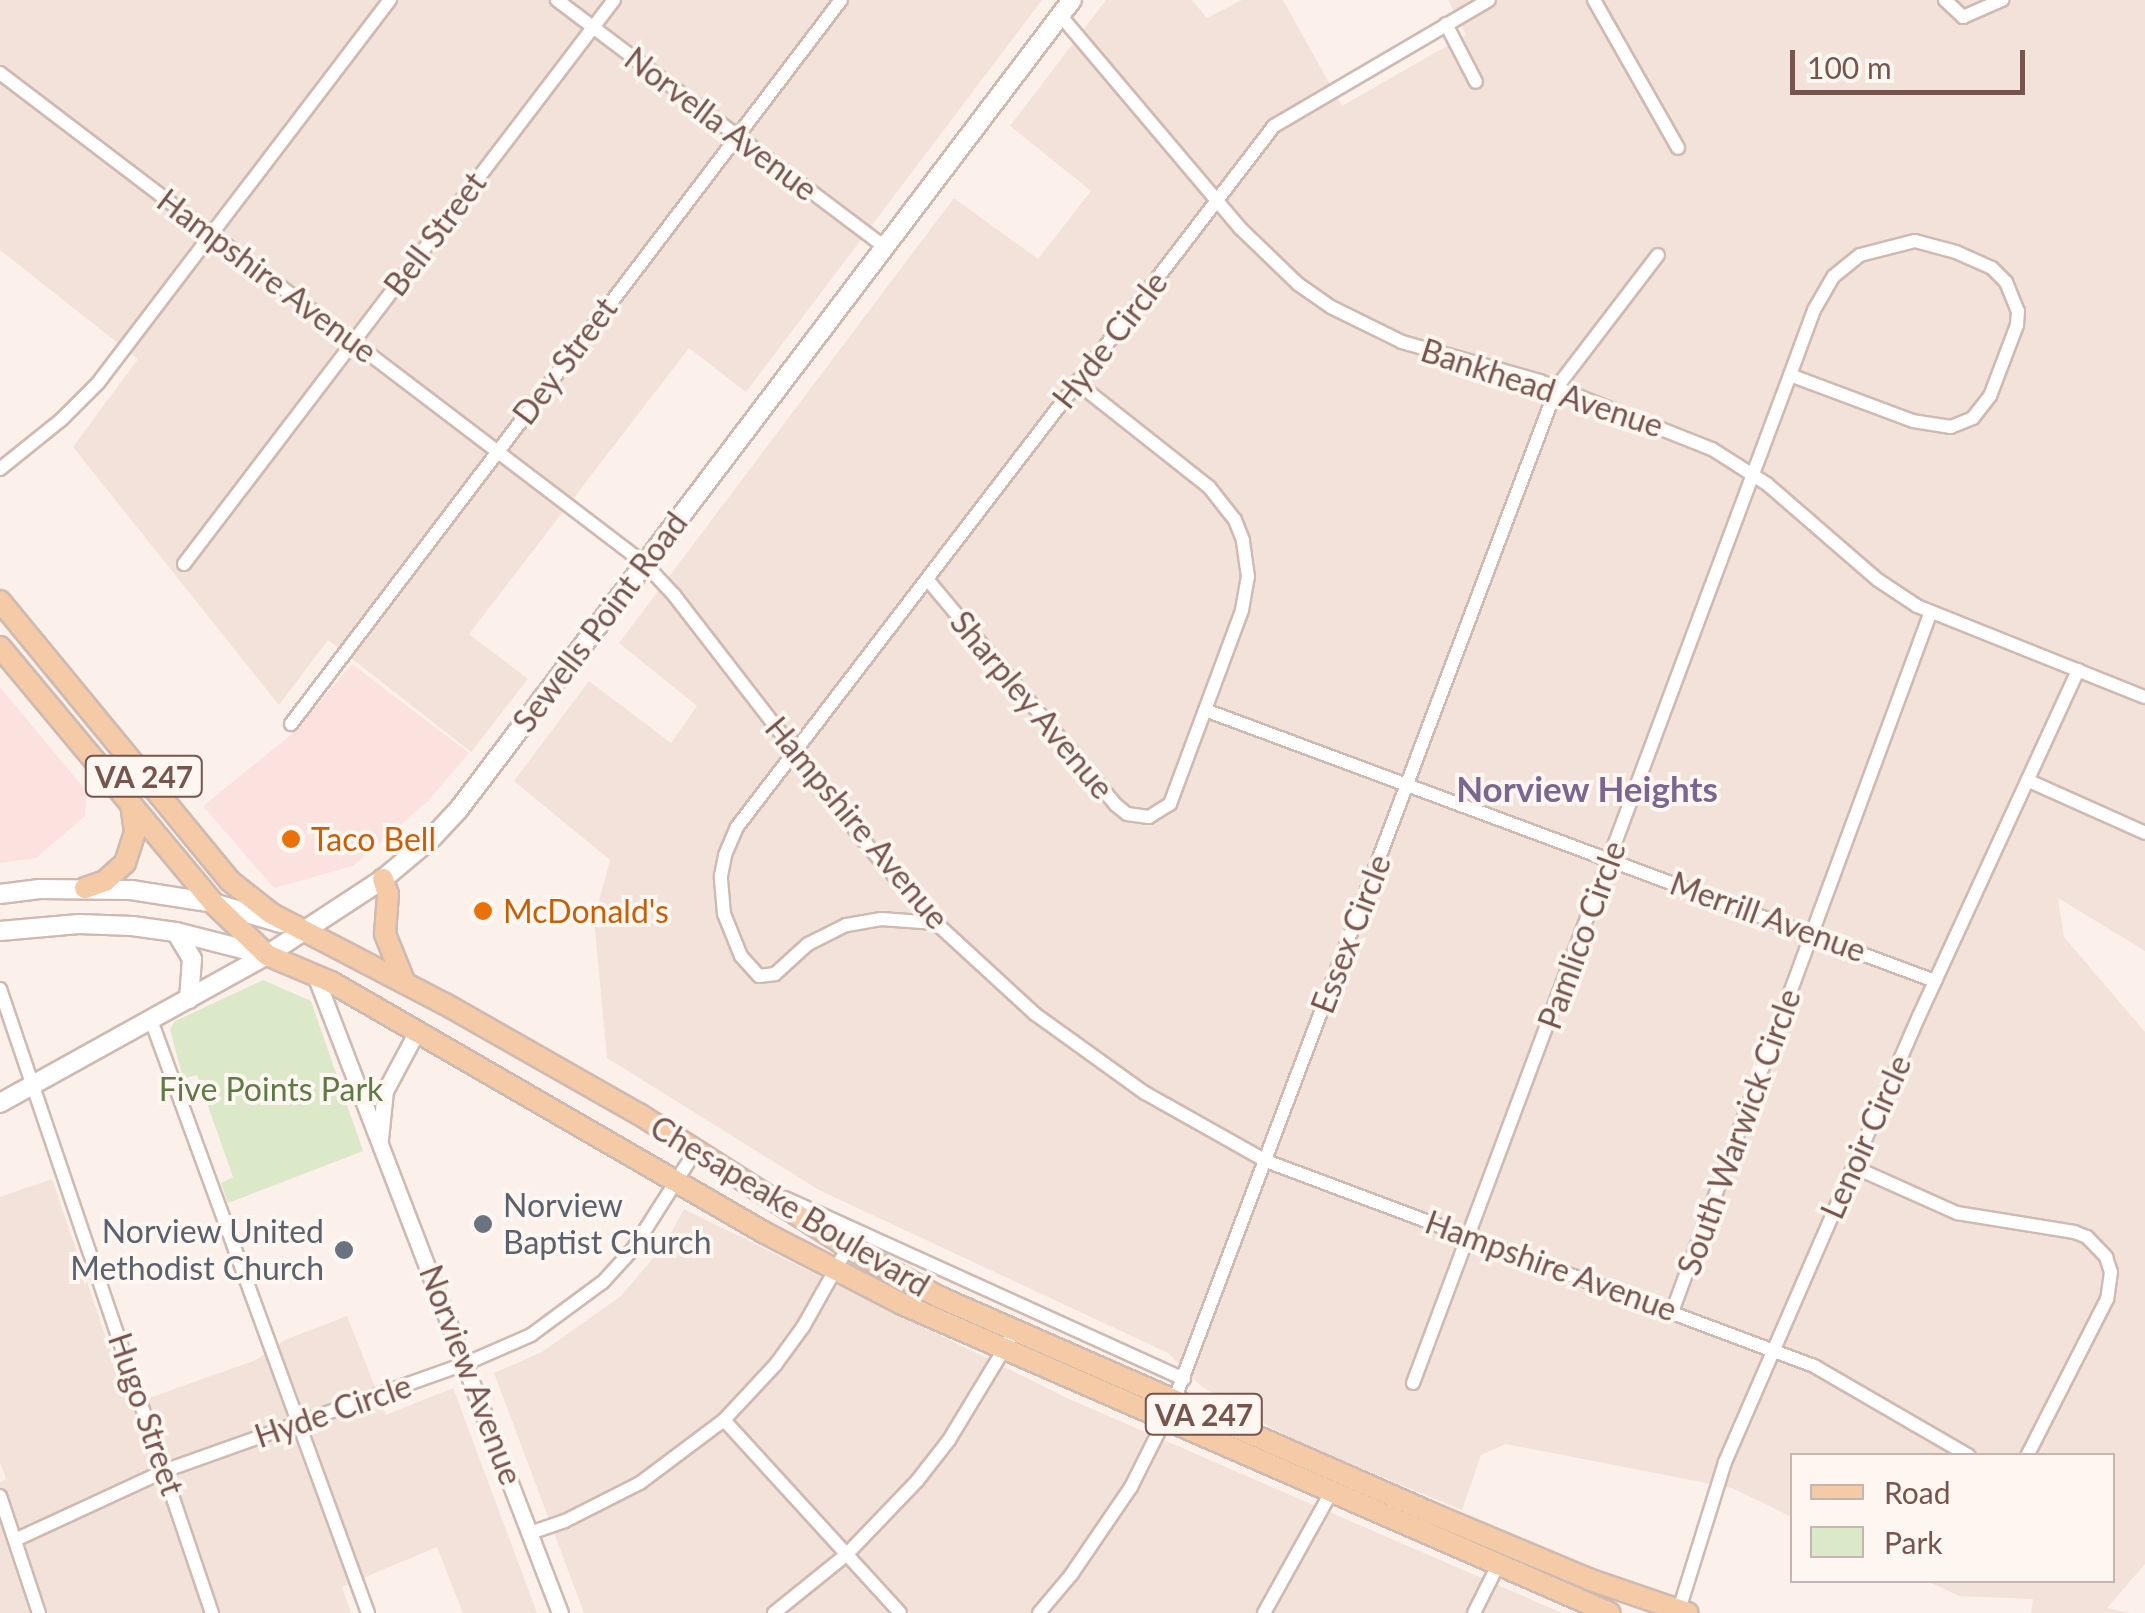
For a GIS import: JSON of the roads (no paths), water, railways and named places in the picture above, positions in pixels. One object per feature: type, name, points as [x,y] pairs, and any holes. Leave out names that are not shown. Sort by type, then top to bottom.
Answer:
[{"type":"main road","name":"Sewells Point Road","points":[[0,1103],[267,955],[383,879],[459,809],[1066,8]]},
{"type":"main road","name":"VA 247","points":[[0,601],[230,881],[249,899],[306,930]]},
{"type":"main road","name":"VA 247","points":[[0,647],[213,903],[267,955]]},
{"type":"main road","points":[[85,888],[104,881],[124,863],[135,832],[131,803]]},
{"type":"main road","points":[[383,879],[388,894],[385,934],[404,982]]},
{"type":"main road","name":"Chesapeake Boulevard","points":[[0,894],[85,888],[213,903],[306,930],[696,1150],[848,1247],[939,1297],[1590,1580],[1682,1612]]},
{"type":"main road","name":"Chesapeake Boulevard","points":[[0,932],[79,924],[176,932],[267,955],[314,974],[836,1271],[1165,1422],[1610,1613]]},
{"type":"main road","points":[[176,932],[192,958],[190,999]]},
{"type":"street","points":[[0,468],[61,420],[98,383],[390,0]]},
{"type":"street","name":"Norvella Avenue","points":[[557,0],[885,247]]},
{"type":"street","name":"Bell Street","points":[[184,564],[614,0]]},
{"type":"street","name":"Dey Street","points":[[291,724],[841,0]]},
{"type":"street","name":"Hyde Circle","points":[[936,922],[882,919],[846,925],[808,944],[775,974],[759,976],[752,972],[724,914],[723,865],[737,828],[1076,382],[1219,202],[1267,134],[1288,114],[1488,0]]},
{"type":"street","points":[[1594,0],[1678,148]]},
{"type":"street","points":[[1947,3],[1955,14],[1971,17],[2002,0]]},
{"type":"street","name":"Bankhead Avenue","points":[[1066,8],[1219,202],[1298,284],[1366,326],[1447,356],[1557,387],[1675,432],[1752,474],[1878,580],[1930,614],[2145,697]]},
{"type":"street","points":[[1446,24],[1476,82]]},
{"type":"street","name":"Hampshire Avenue","points":[[0,73],[644,564],[674,595],[867,845],[936,922],[1036,1014],[1113,1071],[1174,1112],[1266,1161],[1774,1349],[1814,1366],[1964,1453]]},
{"type":"street","name":"Pamlico Circle","points":[[1413,1383],[1752,474],[1790,374],[1821,294],[1850,261],[1882,246],[1914,241],[1956,252],[1996,272],[2014,297],[2017,325],[1990,396],[1964,424],[1951,427],[1914,422],[1790,374]]},
{"type":"street","name":"Essex Circle","points":[[1039,1613],[1071,1575],[1132,1487],[1184,1378],[1557,387],[1658,255]]},
{"type":"street","name":"Sharpley Avenue","points":[[927,579],[1127,814],[1150,817],[1170,804],[1245,598],[1246,556],[1239,530],[1210,486],[1076,382]]},
{"type":"street","name":"South Warwick Circle","points":[[1672,1312],[1930,614]]},
{"type":"street","name":"Lenoir Circle","points":[[1682,1612],[1725,1462],[1935,982],[2078,670]]},
{"type":"street","name":"Merrill Avenue","points":[[1205,710],[1935,982]]},
{"type":"street","points":[[2029,781],[2145,834]]},
{"type":"street","name":"Norview Avenue","points":[[314,974],[365,1115],[380,1138],[560,1613]]},
{"type":"street","name":"Hugo Street","points":[[0,989],[212,1613]]},
{"type":"street","points":[[151,1020],[368,1613]]},
{"type":"street","name":"Norview Avenue","points":[[380,1138],[384,1091],[417,1030]]},
{"type":"street","name":"Hyde Circle","points":[[15,1540],[164,1471],[467,1364],[531,1335],[604,1282],[650,1228],[696,1150]]},
{"type":"street","points":[[1854,1167],[1957,1213],[2074,1232],[2087,1237],[2106,1257],[2111,1272],[2107,1298],[2029,1453]]},
{"type":"street","points":[[738,1177],[1184,1378]]},
{"type":"street","points":[[530,1533],[581,1514],[640,1483],[724,1420],[776,1364],[848,1247]]},
{"type":"street","points":[[774,1613],[846,1554],[894,1507],[949,1440],[1014,1331]]},
{"type":"street","points":[[724,1420],[900,1613]]},
{"type":"street","points":[[1264,1613],[1341,1473]]},
{"type":"street","points":[[0,1496],[40,1613]]},
{"type":"street","points":[[1474,1613],[1497,1567]]},
{"type":"place","name":"Taco Bell","points":[[291,839]]},
{"type":"place","name":"McDonald's","points":[[483,911]]},
{"type":"place","name":"Norview Baptist Church","points":[[483,1224]]},
{"type":"place","name":"Norview United Methodist Church","points":[[344,1250]]},
{"type":"district","name":"Norview Heights","points":[[1587,788]]},
{"type":"park label","name":"Five Points Park","points":[[271,1089]]}]
